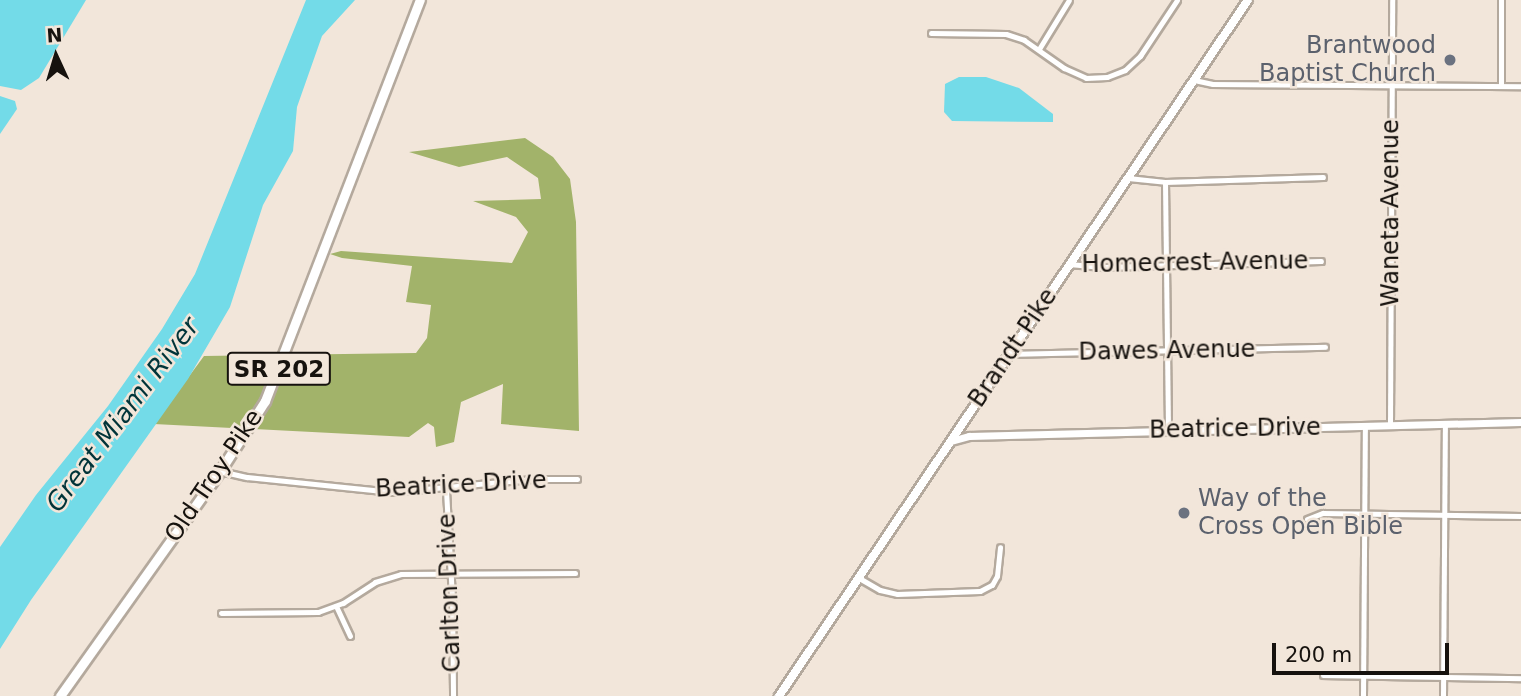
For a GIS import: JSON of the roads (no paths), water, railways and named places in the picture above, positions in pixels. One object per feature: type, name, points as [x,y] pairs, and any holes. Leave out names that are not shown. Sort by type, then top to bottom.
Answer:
[{"type":"main road","name":"Old Troy Pike","points":[[60,696],[220,471],[272,385],[420,0]]},
{"type":"main road","name":"Brandt Pike","points":[[779,696],[1248,0]]},
{"type":"street","points":[[1038,49],[1069,0]]},
{"type":"street","points":[[931,33],[1006,34],[1024,40],[1064,68],[1086,78],[1107,77],[1125,70],[1140,57],[1177,0]]},
{"type":"street","name":"Waneta Avenue","points":[[1390,425],[1392,0]]},
{"type":"street","points":[[1501,0],[1501,85]]},
{"type":"street","points":[[1194,80],[1213,83],[1521,86]]},
{"type":"street","points":[[1128,178],[1165,182],[1323,177]]},
{"type":"street","points":[[1165,182],[1168,431]]},
{"type":"street","name":"Homecrest Avenue","points":[[1069,264],[1085,267],[1321,261]]},
{"type":"street","name":"Dawes Avenue","points":[[1009,354],[1325,347]]},
{"type":"street","name":"Beatrice Drive","points":[[951,441],[969,436],[1521,422]]},
{"type":"street","points":[[1443,696],[1445,424]]},
{"type":"street","points":[[1363,696],[1365,426]]},
{"type":"street","name":"Beatrice Drive","points":[[220,471],[247,477],[367,491],[446,489],[533,479],[577,479]]},
{"type":"street","name":"Carlton Drive","points":[[446,489],[451,572],[453,696]]},
{"type":"street","points":[[1307,519],[1323,513],[1521,516]]},
{"type":"street","points":[[859,578],[880,590],[897,594],[980,591],[992,585],[998,576],[1000,547]]},
{"type":"street","points":[[221,613],[306,614],[336,606],[383,578],[401,574],[575,573]]},
{"type":"street","points":[[336,606],[351,636]]},
{"type":"street","points":[[1323,675],[1521,678]]},
{"type":"water","points":[[0,0],[86,0],[39,78],[21,90],[0,86]]},
{"type":"water","name":"Great Miami River","points":[[306,0],[355,0],[322,36],[297,107],[293,151],[263,205],[230,307],[188,379],[31,600],[0,649],[0,547],[36,495],[108,406],[162,329],[195,274]]},
{"type":"water","points":[[959,77],[986,77],[1019,88],[1053,114],[1053,122],[952,121],[944,112],[945,84]]},
{"type":"water","points":[[0,96],[15,101],[17,109],[0,134]]},
{"type":"place","name":"Brantwood Baptist Church","points":[[1450,60]]},
{"type":"place","name":"Way of the Cross Open Bible","points":[[1184,513]]}]
